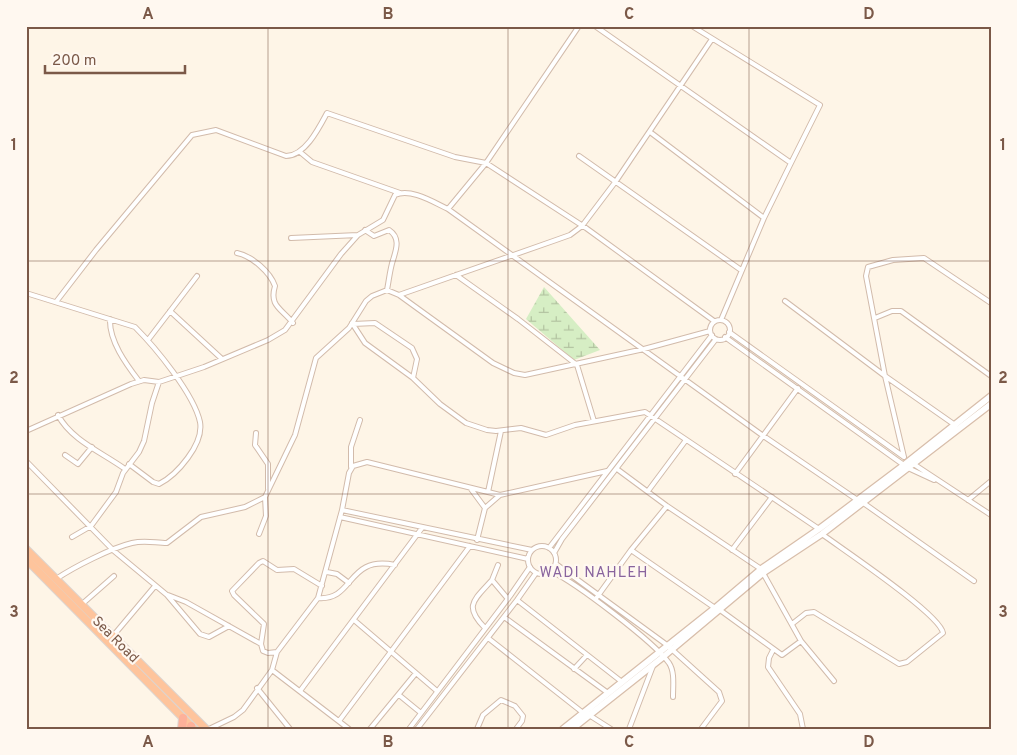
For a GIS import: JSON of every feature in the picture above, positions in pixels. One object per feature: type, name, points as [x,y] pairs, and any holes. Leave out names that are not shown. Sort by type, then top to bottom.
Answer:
[{"type":"highway","name":"Sea Road","points":[[26,549],[82,618],[166,702],[193,726],[207,729]]},
{"type":"highway","name":"Sea Road","points":[[26,559],[88,611],[173,696],[193,726]]},
{"type":"highway","points":[[82,618],[88,611]]},
{"type":"highway","points":[[166,702],[173,696]]},
{"type":"highway","points":[[182,729],[183,718]]},
{"type":"main road","points":[[958,427],[991,396]]},
{"type":"main road","points":[[563,729],[582,712],[661,655],[762,571],[820,531],[859,500],[991,404]]},
{"type":"main road","points":[[572,729],[654,664],[661,655]]},
{"type":"street","points":[[448,209],[486,163],[579,26]]},
{"type":"street","points":[[595,26],[680,88],[791,163]]},
{"type":"street","points":[[692,26],[820,105],[764,218],[721,320]]},
{"type":"street","points":[[399,295],[570,235],[582,226],[616,181],[712,39]]},
{"type":"street","points":[[56,302],[96,250],[192,135],[216,130],[286,156],[300,152],[327,113],[455,157],[486,163],[582,226],[714,322]]},
{"type":"street","points":[[650,132],[764,218]]},
{"type":"street","points":[[300,152],[312,162],[400,193],[426,199],[448,209],[762,435],[974,581]]},
{"type":"street","points":[[579,156],[741,270]]},
{"type":"street","points":[[26,431],[58,415],[139,381],[159,382],[222,359],[268,340],[285,330],[293,323],[296,314],[358,235],[383,220],[395,195],[400,193]]},
{"type":"street","points":[[365,230],[374,236],[389,230],[395,236],[396,253],[392,260],[387,290]]},
{"type":"street","points":[[291,238],[358,235]]},
{"type":"street","points":[[237,253],[251,259],[271,279],[275,286],[272,295],[274,302],[293,323]]},
{"type":"street","points":[[941,483],[909,464],[904,456],[885,376],[866,271],[872,265],[893,260],[916,258],[931,261],[991,303]]},
{"type":"street","points":[[456,275],[518,319],[577,365],[594,421]]},
{"type":"street","points":[[148,340],[196,276]]},
{"type":"street","points":[[259,534],[266,516],[265,497],[295,435],[316,358],[353,323],[366,301],[380,291],[387,290],[399,295],[493,363],[514,373],[532,375],[711,333]]},
{"type":"street","points":[[26,293],[134,327],[148,340],[176,376],[200,422],[197,440],[188,460],[159,484],[153,482],[129,464]]},
{"type":"street","points":[[785,300],[885,376],[958,427]]},
{"type":"street","points":[[170,311],[222,359]]},
{"type":"street","points":[[875,318],[892,311],[901,311],[991,376]]},
{"type":"street","points":[[110,319],[114,338],[139,381]]},
{"type":"street","points":[[714,322],[721,320],[726,323],[729,332],[763,358],[904,456]]},
{"type":"street","points":[[353,323],[375,322],[412,348],[417,360],[412,378]]},
{"type":"street","points":[[549,548],[711,333],[714,322]]},
{"type":"street","points":[[353,323],[365,343],[412,378],[440,404],[466,422],[492,431],[521,428],[546,435],[559,429],[594,421],[640,412],[651,414],[735,474],[772,496],[820,531],[924,610],[940,625],[943,633],[907,662],[899,664],[814,612],[806,613],[792,624]]},
{"type":"street","points":[[554,553],[562,539],[716,339],[725,337],[729,332]]},
{"type":"street","points":[[711,333],[716,339]]},
{"type":"street","points":[[725,337],[797,390],[991,516]]},
{"type":"street","points":[[759,362],[763,358]]},
{"type":"street","points":[[72,537],[91,526],[116,492],[125,469],[144,441],[152,403],[159,382]]},
{"type":"street","points":[[735,474],[801,384]]},
{"type":"street","points":[[58,415],[64,425],[125,469]]},
{"type":"street","points":[[207,729],[239,713],[272,670],[277,652],[318,598],[342,510],[351,467],[350,447],[360,420]]},
{"type":"street","points":[[488,492],[501,431]]},
{"type":"street","points":[[256,432],[254,442],[268,464],[268,491]]},
{"type":"street","points":[[648,491],[686,440]]},
{"type":"street","points":[[66,455],[78,464],[92,447]]},
{"type":"street","points":[[26,461],[114,551],[167,595],[202,635],[209,637],[229,626]]},
{"type":"street","points":[[351,467],[367,462],[500,495],[607,471]]},
{"type":"street","points":[[617,469],[762,571],[802,641],[834,680]]},
{"type":"street","points":[[968,500],[991,481]]},
{"type":"street","points":[[471,489],[485,508]]},
{"type":"street","points":[[477,540],[485,508],[500,495]]},
{"type":"street","points":[[732,550],[772,496]]},
{"type":"street","points":[[53,582],[68,571],[131,543],[147,541],[167,543],[201,517],[246,507],[265,497]]},
{"type":"street","points":[[594,600],[667,506]]},
{"type":"street","points":[[342,510],[477,540],[532,550],[540,546],[549,548],[554,553],[556,564],[669,648],[716,688],[722,697],[719,705],[701,729]]},
{"type":"street","points":[[340,517],[528,559]]},
{"type":"street","points":[[300,691],[422,528]]},
{"type":"street","points":[[340,721],[470,546]]},
{"type":"street","points":[[532,550],[528,559],[530,567],[536,573],[543,574],[551,571],[556,564]]},
{"type":"street","points":[[631,550],[782,655],[802,641]]},
{"type":"street","points":[[277,652],[264,652],[261,644],[264,624],[232,591],[258,562],[265,562],[277,570],[294,569],[322,586]]},
{"type":"street","points":[[318,598],[335,595],[349,583],[358,571],[371,563],[395,565]]},
{"type":"street","points":[[485,628],[472,615],[472,607],[478,596],[492,580],[498,565]]},
{"type":"street","points":[[408,729],[530,567]]},
{"type":"street","points":[[551,571],[594,600],[668,662],[672,672],[673,697]]},
{"type":"street","points":[[326,572],[337,574],[349,583]]},
{"type":"street","points":[[417,729],[536,573]]},
{"type":"street","points":[[81,605],[114,576]]},
{"type":"street","points":[[492,580],[508,598]]},
{"type":"street","points":[[520,581],[527,586]]},
{"type":"street","points":[[113,636],[155,586]]},
{"type":"street","points":[[167,595],[186,602],[261,644]]},
{"type":"street","points":[[517,600],[622,682]]},
{"type":"street","points":[[504,617],[608,693]]},
{"type":"street","points":[[354,620],[437,691]]},
{"type":"street","points":[[488,638],[582,712]]},
{"type":"street","points":[[774,650],[769,658],[768,667],[797,709],[803,729]]},
{"type":"street","points":[[574,669],[587,655]]},
{"type":"street","points":[[629,729],[654,664]]},
{"type":"street","points":[[272,670],[349,729]]},
{"type":"street","points":[[370,729],[400,695],[416,673]]},
{"type":"street","points":[[257,688],[290,729]]},
{"type":"street","points":[[400,695],[421,713]]},
{"type":"street","points":[[477,729],[483,716],[501,700],[515,706],[523,716],[516,729]]},
{"type":"street","points":[[589,715],[611,729]]},
{"type":"green space","points":[[544,287],[600,350],[574,360],[526,319]]},
{"type":"district","name":"WADI NAHLEH","points":[[594,572]]}]
